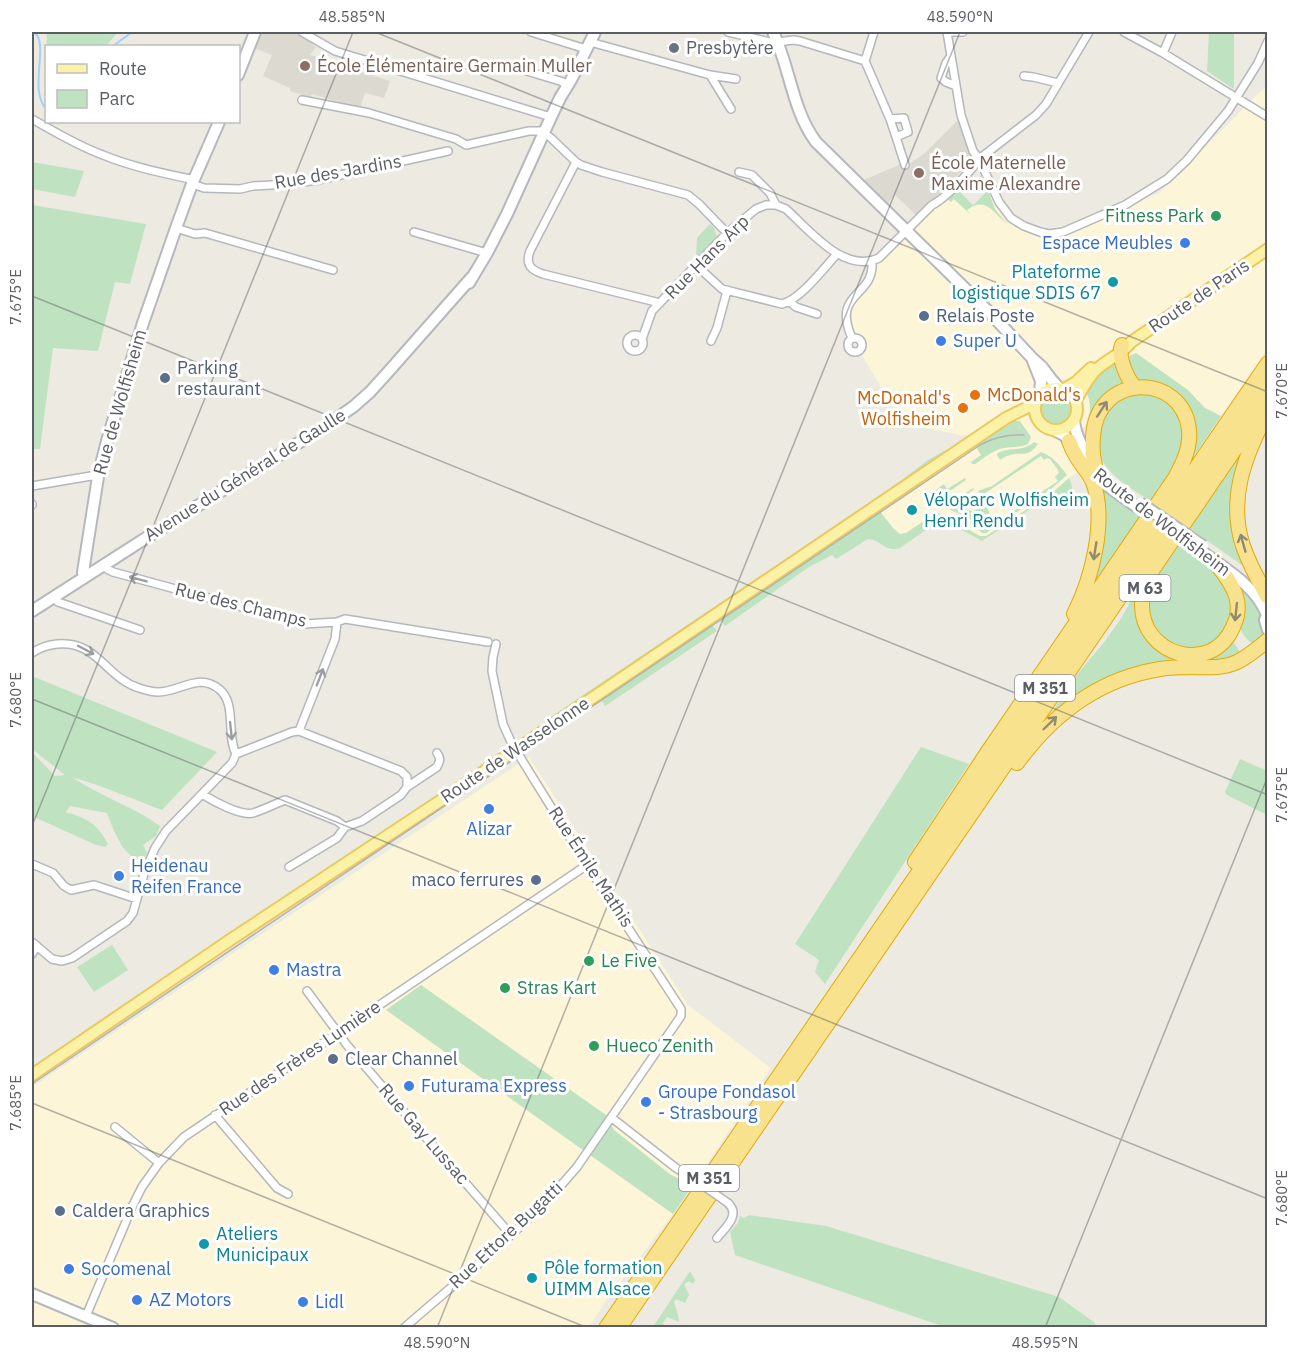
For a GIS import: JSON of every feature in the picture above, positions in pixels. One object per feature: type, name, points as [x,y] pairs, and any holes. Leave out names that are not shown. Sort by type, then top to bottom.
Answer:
[{"type":"highway","points":[[1124,347],[1129,380],[1135,387]]},
{"type":"highway","name":"M 351","points":[[606,1328],[1268,363]]},
{"type":"highway","name":"M 351","points":[[619,1328],[1268,381]]},
{"type":"highway","points":[[823,1012],[917,858],[1175,478],[1182,465],[1189,440],[1185,414],[1166,393],[1149,388],[1135,387],[1112,396],[1098,413],[1093,430],[1092,452],[1095,465]]},
{"type":"highway","name":"M 63","points":[[1214,561],[1227,578],[1237,597],[1237,613],[1232,631],[1220,644],[1205,653],[1188,655],[1171,652],[1159,644],[1148,631],[1142,614],[1143,591],[1153,569],[1268,401]]},
{"type":"highway","points":[[1267,596],[1252,568],[1243,544],[1237,505],[1245,460],[1268,413]]},
{"type":"highway","points":[[987,753],[1014,707],[1063,634],[1082,599],[1091,568],[1098,525],[1096,492],[1088,471],[1075,455],[1069,441]]},
{"type":"highway","points":[[1080,471],[1096,492]]},
{"type":"highway","points":[[899,919],[941,868],[1038,736],[1068,708],[1104,687],[1134,675],[1162,669],[1226,666],[1246,657],[1268,640]]},
{"type":"highway","points":[[1104,687],[1162,673],[1226,670],[1268,653]]},
{"type":"main road","points":[[240,70],[255,32]]},
{"type":"main road","points":[[776,39],[808,131],[816,142],[991,314],[1051,379],[1071,393],[1076,400],[1077,409],[1074,421],[1068,427],[1048,429],[1038,421],[1016,418],[997,424]]},
{"type":"main road","name":"Avenue du Général de Gaulle","points":[[32,611],[324,428],[370,392],[472,277],[507,214],[560,98],[590,41]]},
{"type":"main road","name":"Rue de Wolfisheim","points":[[84,577],[98,477],[106,441],[175,229],[219,123]]},
{"type":"main road","name":"Route de Paris","points":[[1076,400],[1095,370],[1124,347],[1268,249]]},
{"type":"main road","name":"Route de Paris","points":[[1062,388],[1076,383],[1098,362],[1124,347]]},
{"type":"main road","points":[[1032,358],[1041,381],[1035,413],[1038,421]]},
{"type":"main road","points":[[1038,398],[1051,388],[1062,388]]},
{"type":"main road","name":"Route de Wasselonne","points":[[32,1075],[997,424],[1028,407],[1038,398]]},
{"type":"main road","name":"Route de Wolfisheim","points":[[1074,421],[1079,441],[1095,465],[1139,505]]},
{"type":"main road","name":"Route de Wolfisheim","points":[[1056,430],[1064,435],[1097,477],[1245,576],[1267,596]]},
{"type":"main road","name":"Route de Wolfisheim","points":[[1202,548],[1214,561],[1231,572],[1251,590],[1267,614]]},
{"type":"main road","points":[[1267,614],[1268,630]]},
{"type":"main road","points":[[32,1294],[113,1328]]},
{"type":"street","points":[[302,32],[317,44],[335,51],[551,117]]},
{"type":"street","points":[[531,32],[590,41],[710,75],[736,79]]},
{"type":"street","points":[[728,32],[800,41],[865,61]]},
{"type":"street","points":[[874,32],[865,61],[890,118],[905,165]]},
{"type":"street","points":[[963,32],[947,32],[961,115],[973,151],[999,202],[1011,218],[1024,226],[1049,234],[1063,232],[1125,205],[1167,179],[1187,160],[1236,99],[1258,63],[1268,41]]},
{"type":"street","points":[[739,172],[752,175],[770,193],[776,205],[786,209],[837,254],[856,261],[872,261],[879,258],[932,205],[938,202],[979,159],[1036,115],[1046,104],[1089,32]]},
{"type":"street","points":[[1124,32],[1268,117]]},
{"type":"street","points":[[1162,53],[1172,32]]},
{"type":"street","points":[[951,56],[941,78],[956,86]]},
{"type":"street","points":[[507,65],[568,85]]},
{"type":"street","points":[[710,75],[731,110]]},
{"type":"street","points":[[1024,76],[1058,83]]},
{"type":"street","points":[[302,100],[369,113],[456,139],[466,145],[535,130],[551,138],[581,165],[688,195],[728,233]]},
{"type":"street","points":[[890,118],[904,118],[908,132],[896,137]]},
{"type":"street","name":"Rue des Jardins","points":[[32,119],[74,143],[102,155],[193,182],[204,188],[240,189],[318,180],[448,151]]},
{"type":"street","points":[[576,162],[530,251],[529,266],[535,272],[660,303]]},
{"type":"street","name":"Rue Hans Arp","points":[[642,339],[652,311],[728,233],[756,209],[766,205],[776,205]]},
{"type":"street","points":[[175,229],[195,234],[205,233],[333,270]]},
{"type":"street","points":[[414,232],[487,253]]},
{"type":"street","points":[[697,266],[727,291],[782,304],[790,302],[799,294],[837,254]]},
{"type":"street","points":[[852,338],[848,328],[846,309],[850,300],[869,281],[873,271],[872,261]]},
{"type":"street","points":[[711,341],[727,291]]},
{"type":"street","points":[[790,302],[796,307],[817,314]]},
{"type":"street","points":[[32,486],[91,476],[98,477]]},
{"type":"street","name":"Rue des Champs","points":[[104,565],[113,572],[304,624],[337,622],[345,619],[492,643]]},
{"type":"street","points":[[53,597],[58,602],[140,630]]},
{"type":"street","points":[[299,731],[335,639],[337,622]]},
{"type":"street","points":[[32,653],[48,645],[67,643],[83,647],[93,653],[116,676],[138,688],[158,692],[197,682],[208,682],[225,694],[236,754]]},
{"type":"street","name":"Rue Émile Mathis","points":[[492,643],[492,671],[503,724],[515,750],[681,1009],[681,1016]]},
{"type":"street","points":[[32,954],[34,944],[52,958],[62,961],[72,958],[127,921],[133,913],[144,874],[155,848],[166,831],[232,763],[236,754],[299,731],[401,771],[407,777],[407,787]]},
{"type":"street","points":[[289,867],[337,837],[345,827],[362,821],[401,795],[407,787],[437,767],[440,757],[437,753]]},
{"type":"street","points":[[202,794],[210,800],[244,813],[252,813],[285,800],[337,821],[345,827]]},
{"type":"street","points":[[32,864],[53,873],[64,886],[71,890],[94,885],[136,899]]},
{"type":"street","name":"Rue des Frères Lumière","points":[[86,1316],[142,1187],[159,1163],[184,1137],[587,865]]},
{"type":"street","name":"Rue Gay Lussac","points":[[307,991],[338,1033],[511,1235]]},
{"type":"street","name":"Rue Ettore Bugatti","points":[[404,1328],[524,1224],[558,1190],[612,1118],[681,1016]]},
{"type":"street","points":[[215,1115],[277,1188],[288,1194]]},
{"type":"street","points":[[612,1118],[676,1168],[732,1206],[733,1218],[717,1238]]},
{"type":"street","points":[[115,1128],[159,1163]]},
{"type":"shaded area","name":"École Élémentaire Germain Muller","points":[[262,32],[292,32],[314,42],[312,45],[316,47],[310,55],[390,81],[384,98],[365,93],[360,108],[312,94],[310,97],[290,91],[290,88],[263,76],[272,55],[254,48]]},
{"type":"shaded area","points":[[1267,87],[1267,350],[1221,416],[1205,408],[1187,390],[1136,353],[1086,391],[1090,409],[1085,427],[1067,433],[1090,480],[1083,483],[1078,472],[1069,478],[1072,498],[1070,501],[1035,506],[982,541],[942,519],[900,548],[890,550],[877,540],[868,539],[853,517],[969,438],[902,423],[852,338],[848,328],[850,300],[862,288],[872,261],[954,187],[973,205],[991,187],[1011,218],[1049,234],[1082,225],[1159,193]]},
{"type":"shaded area","name":"École Maternelle Maxime Alexandre","points":[[958,120],[970,158],[968,165],[917,216],[895,195],[888,203],[864,180],[901,164],[902,167],[909,164],[925,153]]},
{"type":"shaded area","points":[[529,757],[688,1005],[771,1068],[693,1185],[671,1175],[614,1130],[606,1115],[421,985],[387,1010],[673,1214],[606,1301],[589,1327],[32,1328],[32,1087]]},
{"type":"green space","points":[[47,32],[118,32],[107,45],[47,45]]},
{"type":"green space","points":[[1209,32],[1234,32],[1234,89],[1207,71]]},
{"type":"green space","points":[[32,162],[84,171],[75,197],[32,189]]},
{"type":"green space","points":[[957,189],[973,205],[988,190],[995,209],[1007,224],[985,205],[979,204],[967,210],[970,214],[954,199],[951,202],[947,199]]},
{"type":"green space","points":[[32,205],[146,224],[130,284],[115,282],[98,351],[53,348],[40,449],[32,449]]},
{"type":"green space","points":[[710,224],[717,237],[696,258],[697,238]]},
{"type":"green space","points":[[1136,353],[1188,390],[1205,408],[1221,416],[1180,477],[1192,450],[1179,399],[1115,390],[1087,438],[1090,407],[1086,391],[1108,368]]},
{"type":"green space","points":[[1056,392],[1068,397],[1073,409],[1068,421],[1056,426],[1044,421],[1039,409],[1044,397]]},
{"type":"green space","points":[[1135,392],[1158,395],[1178,411],[1184,437],[1179,460],[1152,502],[1112,473],[1100,453],[1100,428],[1110,406]]},
{"type":"green space","points":[[1020,421],[1031,437],[1028,444],[1000,449],[972,464],[971,462],[981,455],[976,447],[966,454],[964,451],[1008,423]]},
{"type":"green space","points":[[1253,430],[1241,466],[1246,568],[1188,527]]},
{"type":"green space","points":[[1034,442],[1038,444],[1027,453],[1006,456],[1000,460],[997,455],[1003,451],[1025,447]]},
{"type":"green space","points":[[946,450],[948,453],[718,607],[717,605],[889,490],[928,460]]},
{"type":"green space","points":[[1041,452],[1052,458],[1067,475],[1051,489],[986,533],[982,533],[979,530],[981,526],[994,518],[997,522],[1058,481],[1055,477],[1059,473],[1058,470],[1050,459],[1044,460],[1041,456],[984,494],[987,498],[985,500],[978,491],[992,486]]},
{"type":"green space","points":[[1088,470],[1109,491],[1143,516],[1085,601],[1099,561]]},
{"type":"green space","points":[[965,478],[966,480],[931,504],[926,497],[944,484],[947,489]]},
{"type":"green space","points":[[1069,478],[1072,490],[1070,501],[1035,506],[982,541],[942,519],[900,548],[890,549],[868,539],[836,559],[832,555],[809,567],[725,626],[721,620],[722,615],[879,510],[900,534],[906,533],[937,512],[980,536],[986,536],[1053,492]]},
{"type":"green space","points":[[973,488],[964,498],[962,503],[964,507],[973,511],[984,504],[990,513],[975,522],[947,506]]},
{"type":"green space","points":[[1178,539],[1199,552],[1221,575],[1233,605],[1230,620],[1223,635],[1209,646],[1194,650],[1178,649],[1153,630],[1147,597],[1153,580]]},
{"type":"green space","points":[[1236,583],[1260,609],[1266,633],[1258,643],[1253,644],[1247,639],[1239,625]]},
{"type":"green space","points":[[1138,587],[1138,602],[1174,656],[1232,640],[1242,655],[1225,664],[1141,670],[1047,720],[1075,677],[1122,617]]},
{"type":"green space","points":[[714,607],[716,609],[552,719],[551,717],[558,712]]},
{"type":"green space","points":[[711,624],[717,631],[605,706],[599,696]]},
{"type":"green space","points":[[32,676],[217,752],[162,810],[72,777],[160,826],[156,836],[143,845],[147,853],[141,865],[123,848],[107,813],[70,806],[66,812],[85,819],[96,827],[108,844],[105,847],[32,816],[32,752],[55,776],[65,775],[32,749]]},
{"type":"green space","points":[[921,747],[969,764],[825,984],[815,972],[819,960],[795,944]]},
{"type":"green space","points":[[1240,759],[1267,771],[1267,815],[1225,792]]},
{"type":"green space","points":[[112,945],[128,970],[94,992],[77,967]]},
{"type":"green space","points":[[421,985],[606,1115],[614,1130],[671,1175],[693,1185],[673,1214],[386,1010]]},
{"type":"green space","points":[[749,1215],[826,1226],[1059,1297],[1095,1323],[1095,1327],[945,1327],[735,1255],[730,1232],[738,1223],[740,1216],[744,1218]]},
{"type":"green space","points":[[690,1271],[695,1280],[693,1284],[689,1281],[684,1284],[689,1295],[685,1303],[676,1299],[674,1302],[679,1322],[667,1317],[663,1323],[665,1327],[653,1327]]},
{"type":"waterway","points":[[34,32],[40,46],[39,90],[45,107]]},
{"type":"waterway","points":[[114,45],[132,32]]},
{"type":"tram line","points":[[32,1084],[980,445],[1002,437],[1024,435]]},
{"type":"place","name":"Presbytère","points":[[674,48]]},
{"type":"place","name":"École Élémentaire Germain Muller","points":[[305,66]]},
{"type":"place","name":"École Maternelle Maxime Alexandre","points":[[919,173]]},
{"type":"place","name":"Fitness Park","points":[[1216,216]]},
{"type":"place","name":"Espace Meubles","points":[[1185,243]]},
{"type":"place","name":"Plateforme logistique SDIS 67","points":[[1113,282]]},
{"type":"place","name":"Relais Poste","points":[[924,316]]},
{"type":"place","name":"Super U","points":[[941,341]]},
{"type":"place","name":"Parking restaurant","points":[[165,378]]},
{"type":"place","name":"McDonald's","points":[[975,395]]},
{"type":"place","name":"McDonald's Wolfisheim","points":[[963,408]]},
{"type":"place","name":"Véloparc Wolfisheim Henri Rendu","points":[[912,510]]},
{"type":"place","name":"Alizar","points":[[489,809]]},
{"type":"place","name":"Heidenau Reifen France","points":[[119,876]]},
{"type":"place","name":"maco ferrures","points":[[536,880]]},
{"type":"place","name":"Le Five","points":[[589,961]]},
{"type":"place","name":"Mastra","points":[[274,970]]},
{"type":"place","name":"Stras Kart","points":[[505,988]]},
{"type":"place","name":"Hueco Zenith","points":[[594,1046]]},
{"type":"place","name":"Clear Channel","points":[[333,1059]]},
{"type":"place","name":"Futurama Express","points":[[409,1086]]},
{"type":"place","name":"Groupe Fondasol - Strasbourg","points":[[646,1102]]},
{"type":"place","name":"Caldera Graphics","points":[[60,1211]]},
{"type":"place","name":"Ateliers Municipaux","points":[[204,1244]]},
{"type":"place","name":"Socomenal","points":[[69,1269]]},
{"type":"place","name":"Pôle formation UIMM Alsace","points":[[532,1278]]},
{"type":"place","name":"AZ Motors","points":[[137,1300]]},
{"type":"place","name":"Lidl","points":[[303,1302]]}]
